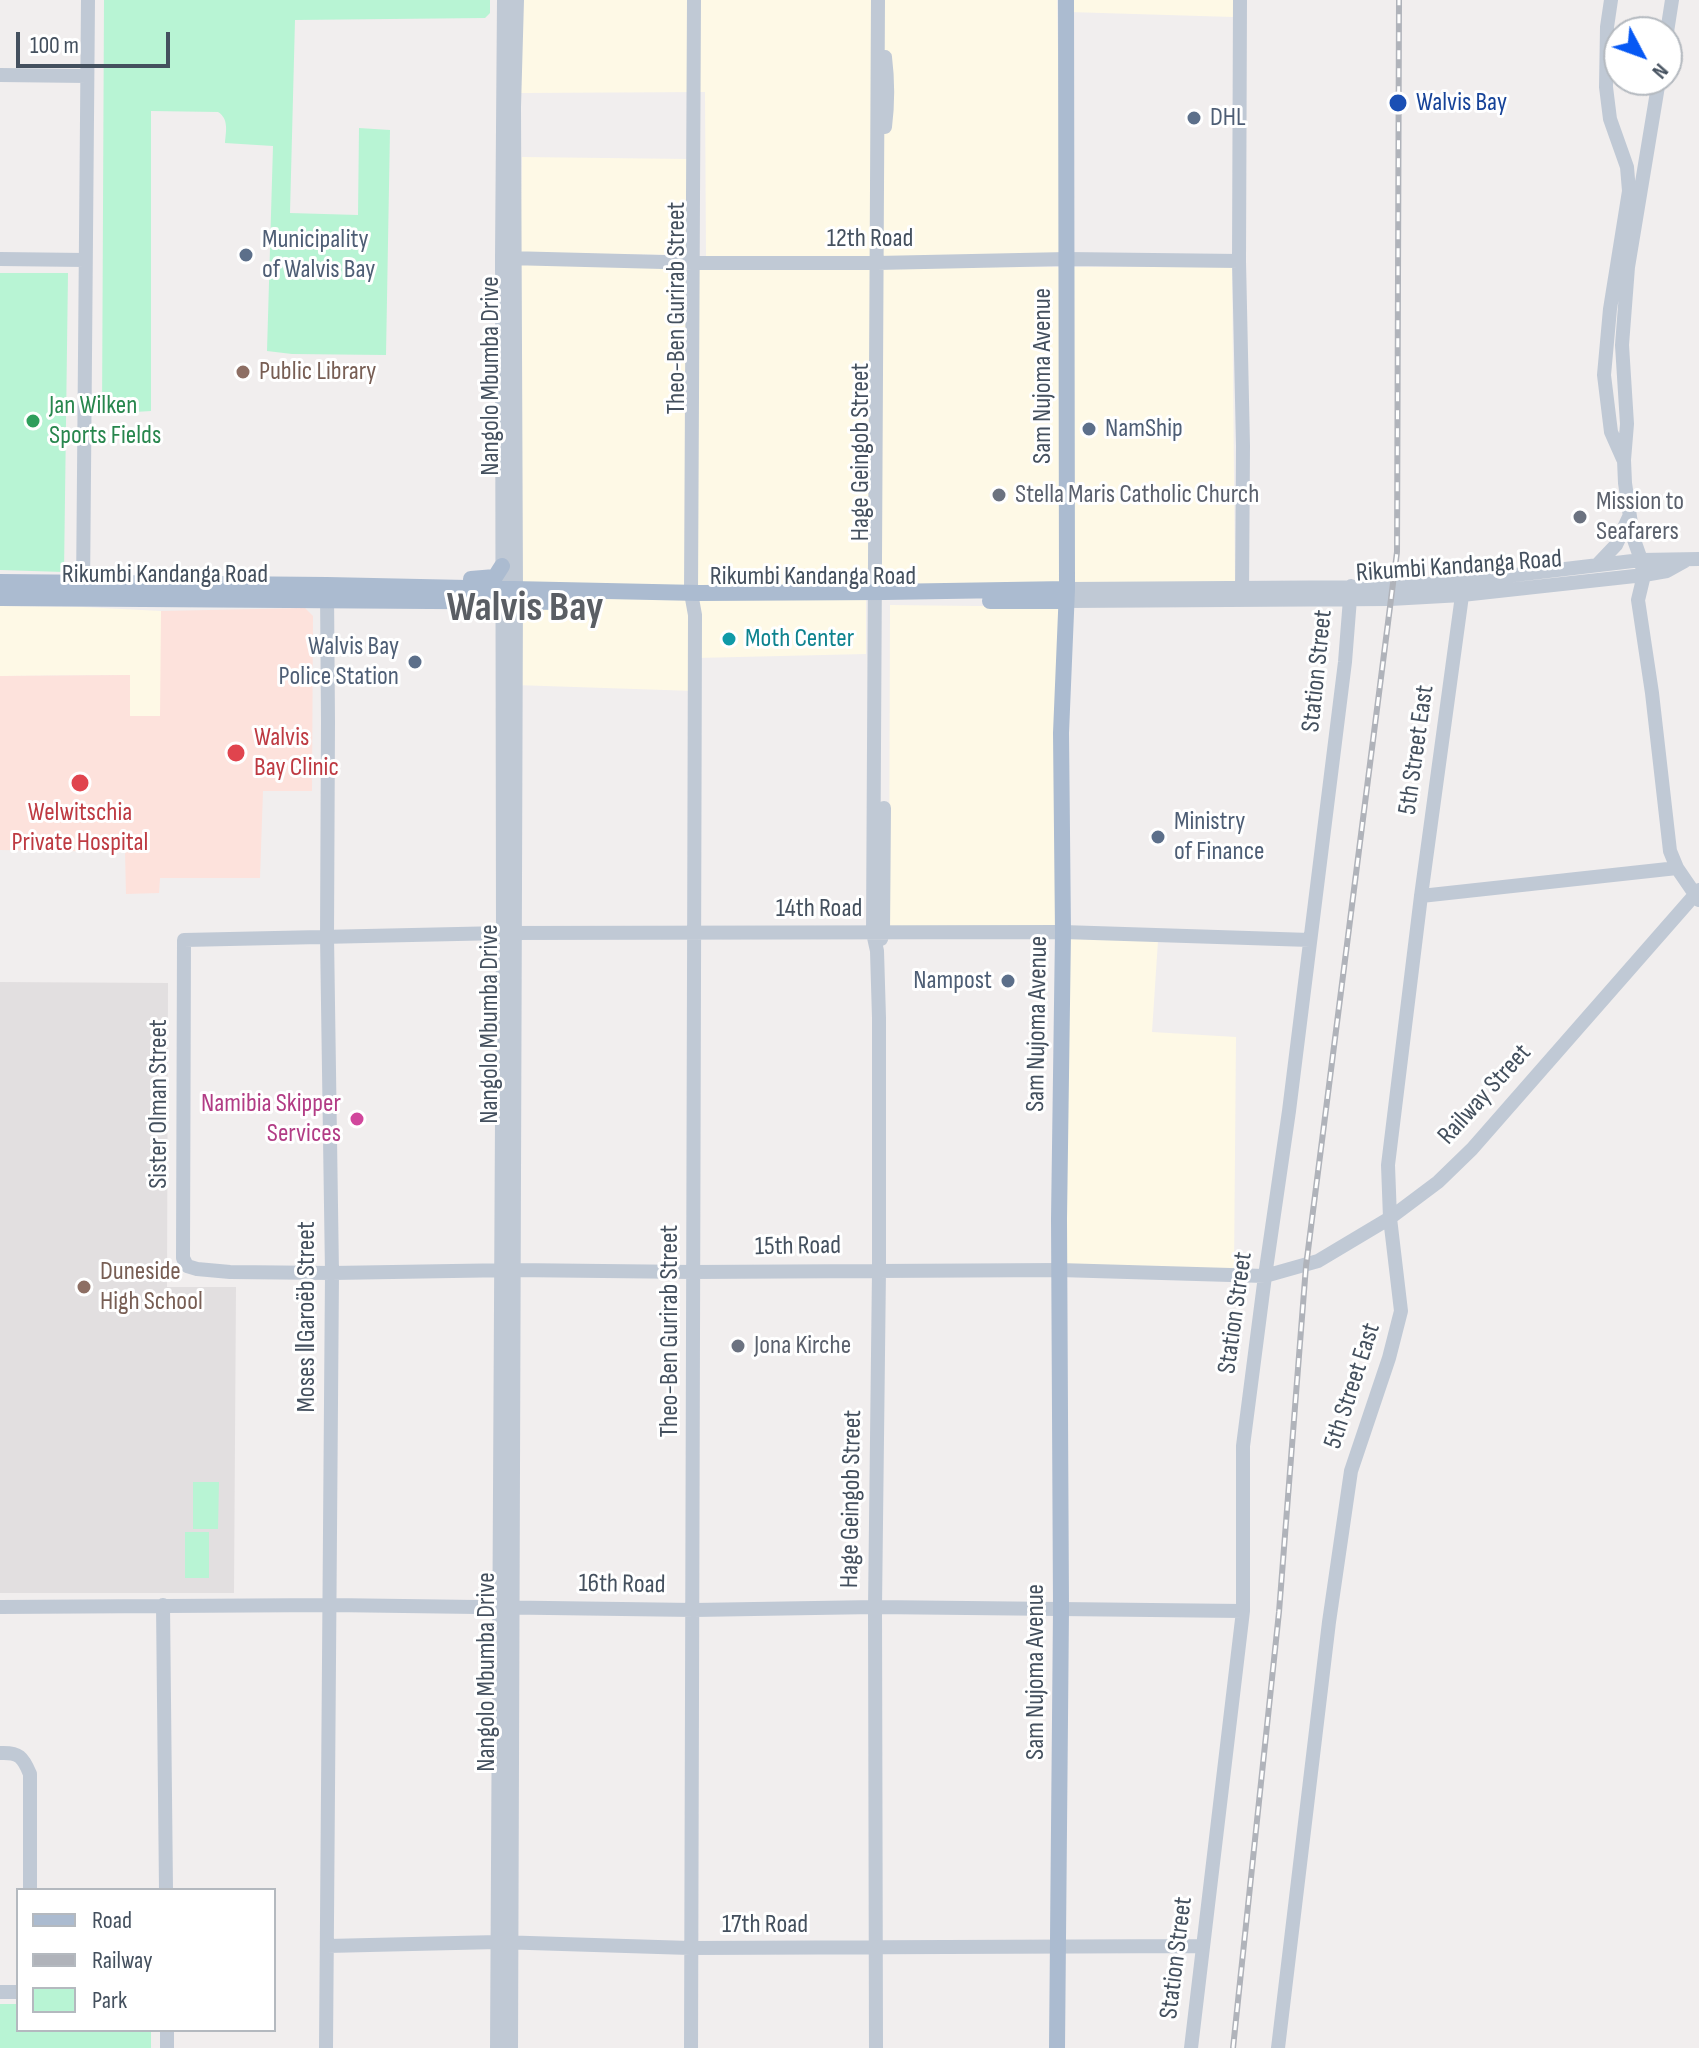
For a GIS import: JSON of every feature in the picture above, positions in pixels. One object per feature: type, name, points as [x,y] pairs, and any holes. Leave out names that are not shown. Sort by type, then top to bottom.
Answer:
[{"type":"main road","name":"Sam Nujoma Avenue","points":[[1057,2048],[1061,1609],[1061,733],[1067,595],[1066,0]]},
{"type":"main road","points":[[436,588],[450,580],[495,577],[502,566]]},
{"type":"main road","name":"Rikumbi Kandanga Road","points":[[0,582],[83,590],[509,595],[695,601],[1067,595]]},
{"type":"main road","name":"Rikumbi Kandanga Road","points":[[327,593],[436,588],[509,595]]},
{"type":"main road","name":"Rikumbi Kandanga Road","points":[[0,598],[83,590]]},
{"type":"street","points":[[83,590],[88,0]]},
{"type":"street","name":"Nangolo Mbumba Drive","points":[[497,2048],[504,1942],[509,933],[508,258],[504,0]]},
{"type":"street","name":"Nangolo Mbumba Drive","points":[[509,595],[502,566],[517,0]]},
{"type":"street","name":"Theo-Ben Gurirab Street","points":[[694,0],[698,263]]},
{"type":"street","name":"Theo-Ben Gurirab Street","points":[[691,2048],[695,601],[702,0]]},
{"type":"street","name":"Hage Geingob Street","points":[[876,2048],[881,263],[878,0]]},
{"type":"street","name":"Hage Geingob Street","points":[[881,263],[888,110],[886,0]]},
{"type":"street","points":[[1240,0],[1242,594]]},
{"type":"street","points":[[1611,0],[1607,27],[1606,87],[1610,119],[1627,167],[1629,191],[1610,309],[1604,375],[1611,432],[1624,460]]},
{"type":"street","points":[[0,75],[87,76]]},
{"type":"street","points":[[1657,96],[1628,267],[1622,345],[1627,424],[1625,483],[1633,537],[1642,568],[1638,600],[1670,851],[1677,868],[1698,895]]},
{"type":"street","name":"12th Road","points":[[508,258],[698,263],[1067,259],[1239,261]]},
{"type":"street","points":[[0,259],[85,260]]},
{"type":"street","points":[[1596,566],[1616,545],[1630,513]]},
{"type":"street","points":[[1633,537],[1625,570],[1630,590],[1638,600]]},
{"type":"street","points":[[1625,570],[1642,568],[1667,571],[1692,560]]},
{"type":"street","name":"Rikumbi Kandanga Road","points":[[1463,588],[1596,566],[1625,570]]},
{"type":"street","name":"Rikumbi Kandanga Road","points":[[1067,595],[1463,588],[1625,570]]},
{"type":"street","name":"5th Street East","points":[[1278,2048],[1329,1622],[1351,1471],[1389,1358],[1401,1311],[1390,1218],[1388,1165],[1463,588]]},
{"type":"street","name":"Station Street","points":[[1191,2048],[1243,1611],[1243,1446],[1289,1111],[1345,662],[1350,592]]},
{"type":"street","name":"Moses ǁGaroëb Street","points":[[326,2048],[332,1273],[327,936],[327,593]]},
{"type":"street","points":[[1421,896],[1677,868]]},
{"type":"street","name":"Railway Street","points":[[1265,1276],[1318,1261],[1390,1218],[1438,1182],[1472,1149],[1698,895]]},
{"type":"street","name":"14th Road","points":[[327,936],[1063,932],[1310,940]]},
{"type":"street","name":"Sister Olman Street","points":[[327,936],[184,940],[183,1258],[187,1266],[197,1269],[332,1273]]},
{"type":"street","name":"15th Road","points":[[332,1273],[1059,1270],[1265,1276]]},
{"type":"street","points":[[163,1605],[166,1888]]},
{"type":"street","name":"16th Road","points":[[0,1607],[331,1605],[694,1610],[875,1607],[1243,1611]]},
{"type":"street","points":[[0,1753],[13,1752],[24,1760],[30,1774],[30,1888]]},
{"type":"street","name":"Nangolo Mbumba Drive","points":[[504,1942],[511,2048]]},
{"type":"street","name":"17th Road","points":[[327,1946],[504,1942],[690,1948],[1203,1946]]},
{"type":"shaded area","points":[[522,0],[1057,0],[1062,256],[706,258],[705,92],[521,93]]},
{"type":"shaded area","points":[[1069,0],[1233,0],[1233,17],[1069,12]]},
{"type":"shaded area","points":[[522,157],[688,159],[686,255],[520,253]]},
{"type":"shaded area","points":[[519,262],[689,268],[1060,267],[1061,586],[866,589],[866,654],[696,658],[695,691],[515,685]]},
{"type":"shaded area","points":[[1070,267],[1232,267],[1235,585],[1071,585]]},
{"type":"shaded area","points":[[890,605],[1062,607],[1057,928],[889,927]]},
{"type":"shaded area","points":[[0,606],[161,611],[161,716],[130,716],[129,675],[0,676]]},
{"type":"shaded area","points":[[305,608],[313,616],[312,791],[263,791],[260,878],[160,878],[159,893],[126,894],[125,852],[0,850],[0,676],[130,675],[130,716],[160,716],[161,611]]},
{"type":"shaded area","points":[[1067,937],[1158,941],[1152,1032],[1236,1037],[1234,1269],[1064,1264]]},
{"type":"shaded area","name":"Duneside High School","points":[[0,982],[168,983],[167,1287],[236,1287],[234,1593],[0,1593]]},
{"type":"green space","points":[[104,0],[490,0],[490,13],[485,18],[295,20],[290,213],[358,215],[359,128],[390,130],[386,355],[267,351],[273,146],[225,143],[225,122],[218,112],[151,111],[151,411],[102,414]]},
{"type":"green space","name":"Jan Wilken Sports Fields","points":[[0,273],[68,273],[64,572],[0,570]]},
{"type":"green space","points":[[193,1482],[219,1482],[218,1529],[193,1529]]},
{"type":"green space","points":[[185,1532],[209,1532],[209,1578],[185,1578]]},
{"type":"green space","points":[[0,2004],[16,2004],[16,2032],[151,2032],[151,2048],[0,2048]]},
{"type":"railway","points":[[1233,2048],[1279,1612],[1306,1266],[1397,552],[1399,0]]},
{"type":"place","name":"Walvis Bay","points":[[1398,103]]},
{"type":"place","name":"DHL","points":[[1194,118]]},
{"type":"place","name":"Municipality of Walvis Bay","points":[[246,255]]},
{"type":"place","name":"Public Library","points":[[243,372]]},
{"type":"place","name":"Jan Wilken Sports Fields","points":[[33,421]]},
{"type":"place","name":"NamShip","points":[[1089,429]]},
{"type":"place","name":"Stella Maris Catholic Church","points":[[999,495]]},
{"type":"place","name":"Mission to Seafarers","points":[[1580,517]]},
{"type":"place","name":"Moth Center","points":[[729,639]]},
{"type":"place","name":"Walvis Bay Police Station","points":[[415,662]]},
{"type":"place","name":"Walvis Bay Clinic","points":[[236,753]]},
{"type":"place","name":"Welwitschia Private Hospital","points":[[80,783]]},
{"type":"place","name":"Ministry of Finance","points":[[1158,837]]},
{"type":"place","name":"Nampost","points":[[1008,981]]},
{"type":"place","name":"Namibia Skipper Services","points":[[357,1119]]},
{"type":"place","name":"Duneside High School","points":[[84,1287]]},
{"type":"place","name":"Jona Kirche","points":[[738,1346]]},
{"type":"district","name":"Walvis Bay","points":[[525,609]]}]
